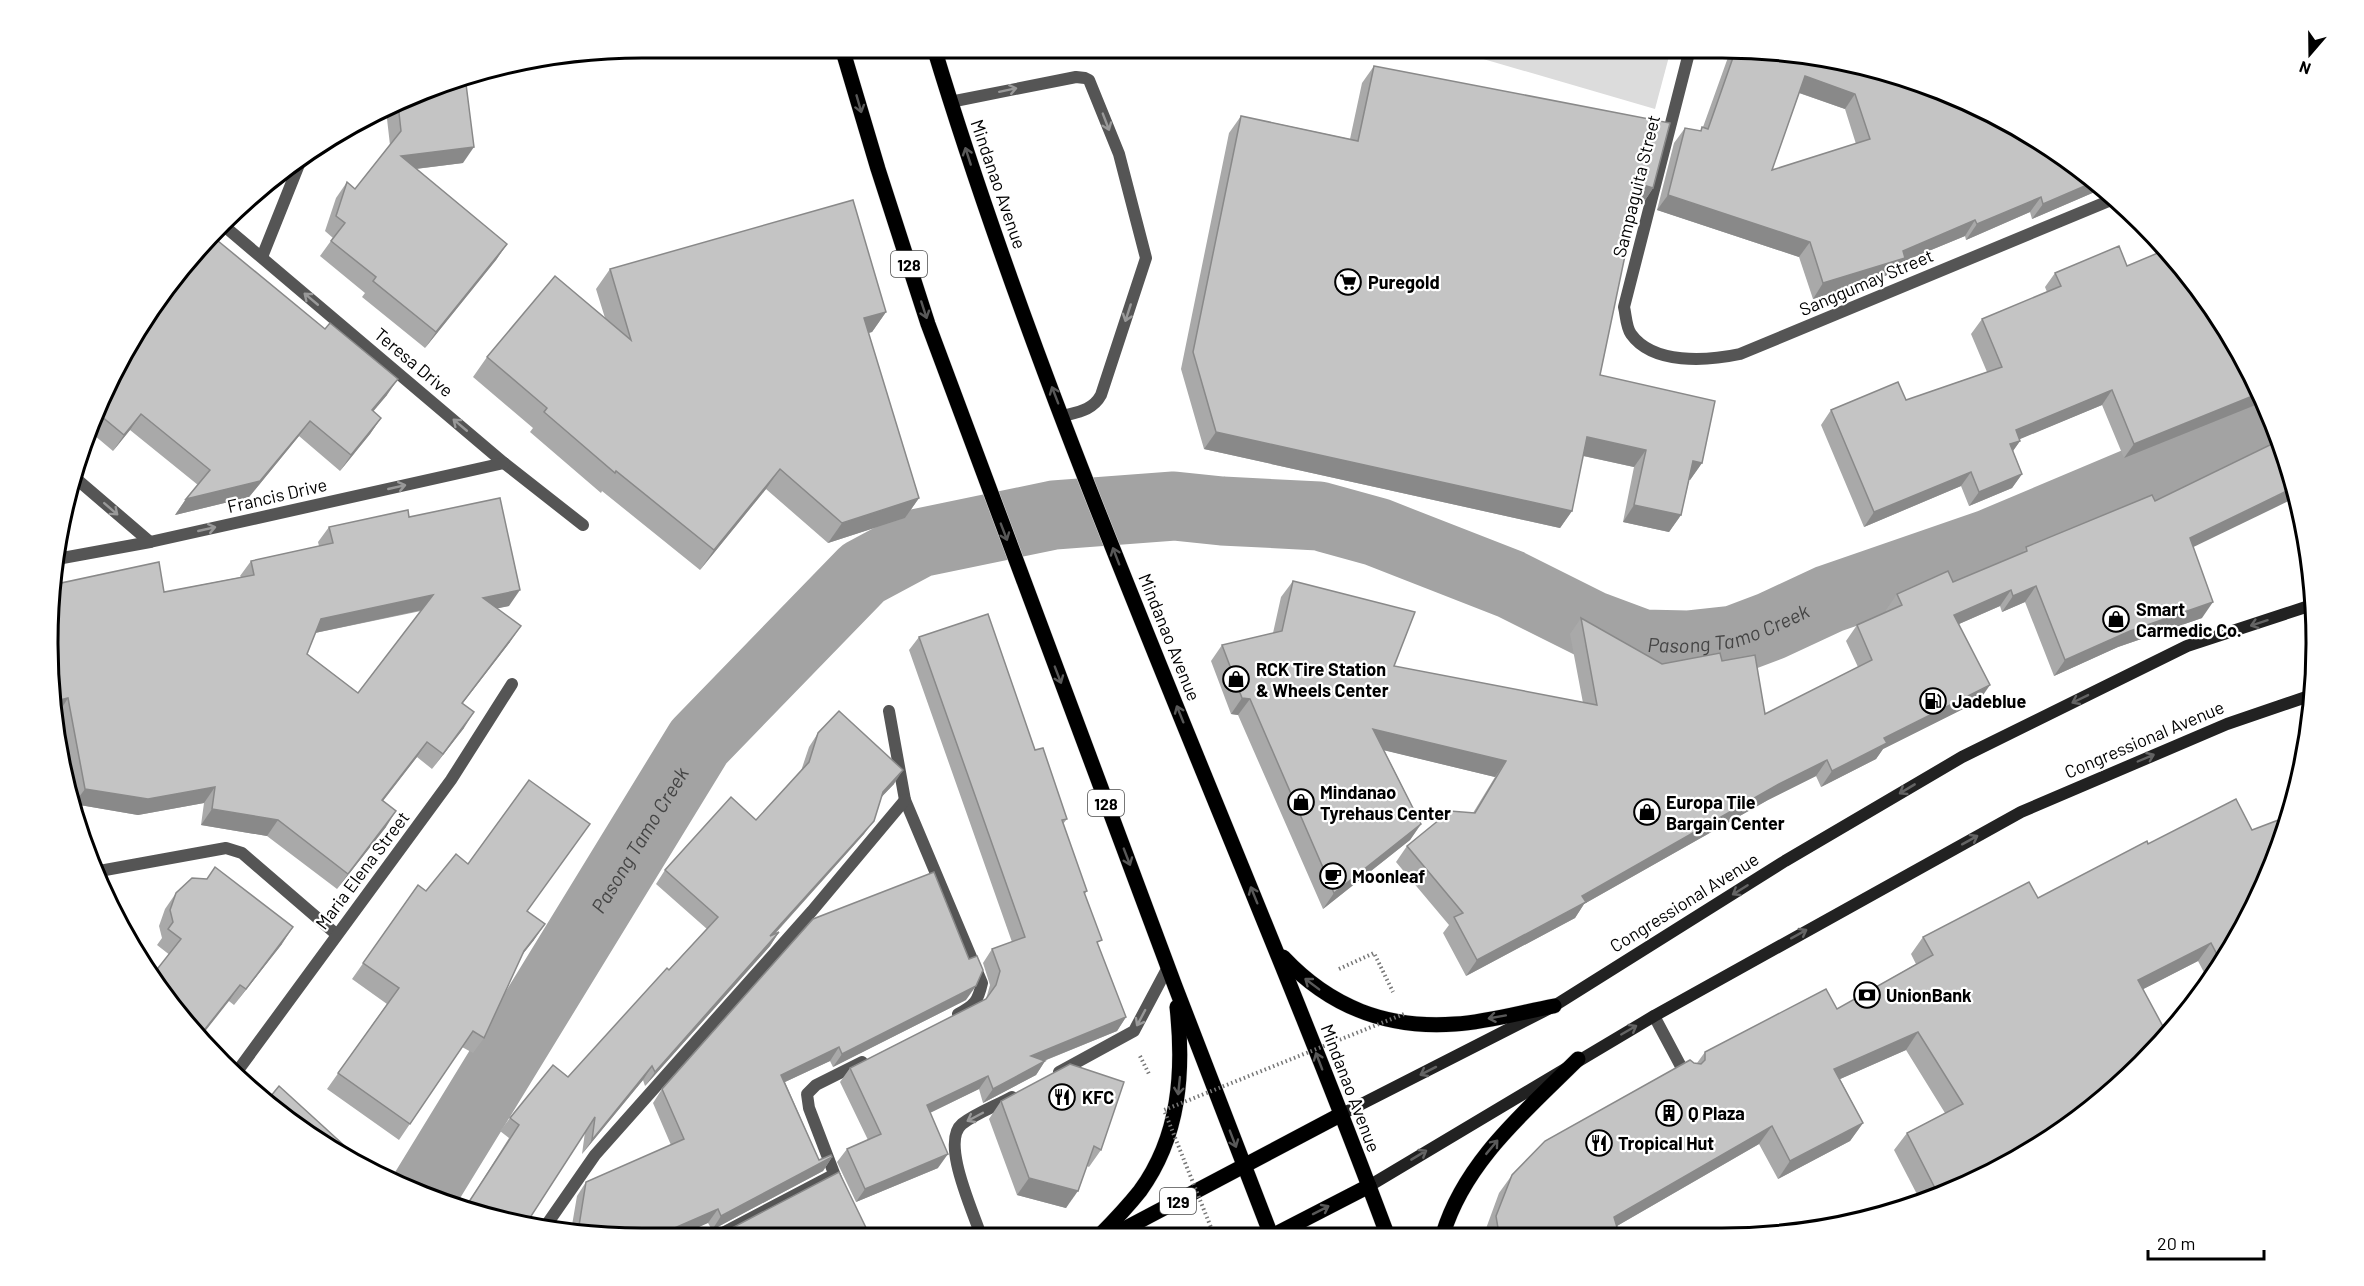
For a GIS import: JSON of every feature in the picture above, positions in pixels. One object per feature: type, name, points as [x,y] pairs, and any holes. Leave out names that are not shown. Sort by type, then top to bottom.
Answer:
[{"type":"main road","name":"128","points":[[845,58],[928,324],[1175,986],[1269,1228]]},
{"type":"main road","name":"Mindanao Avenue","points":[[937,58],[986,211],[1137,611],[1276,949],[1385,1228]]},
{"type":"main road","name":"Congressional Avenue","points":[[1126,1228],[1340,1115],[1554,1006],[1785,861],[1962,757],[2187,646],[2304,608]]},
{"type":"main road","name":"Congressional Avenue","points":[[1286,1228],[1369,1186],[1578,1059],[2021,812],[2226,724],[2302,698]]},
{"type":"main road","points":[[1276,949],[1308,982],[1334,1000],[1355,1010],[1395,1022],[1457,1024],[1554,1006]]},
{"type":"main road","points":[[1106,1228],[1141,1189],[1163,1149],[1171,1127],[1177,1104],[1181,1066],[1175,986]]},
{"type":"main road","points":[[1445,1228],[1456,1201],[1488,1151],[1578,1059]]},
{"type":"street","name":"Sampaguita Street","points":[[1630,333],[1624,307],[1688,58]]},
{"type":"street","points":[[950,102],[1076,77],[1085,78],[1089,81],[1101,107],[1119,154],[1146,258],[1097,402],[1088,409],[1063,416]]},
{"type":"street","points":[[262,257],[296,173]]},
{"type":"street","name":"Sanggumay Street","points":[[1630,333],[1644,347],[1674,358],[1710,360],[1740,354],[2105,203]]},
{"type":"street","name":"Teresa Drive","points":[[230,230],[504,463],[583,525]]},
{"type":"street","name":"Francis Drive","points":[[66,557],[150,542],[504,463]]},
{"type":"street","points":[[81,483],[150,542]]},
{"type":"street","name":"Maria Elena Street","points":[[241,1066],[451,780],[512,684]]},
{"type":"street","points":[[889,711],[905,800],[982,983],[979,995],[972,1006],[942,1022]]},
{"type":"street","points":[[550,1219],[594,1155],[812,911],[905,800]]},
{"type":"street","points":[[104,870],[226,848],[242,854],[336,934]]},
{"type":"street","points":[[1049,1077],[1134,1031],[1168,967]]},
{"type":"street","points":[[1654,1016],[1685,1074]]},
{"type":"street","points":[[848,1205],[833,1175],[808,1108],[807,1094],[816,1085],[872,1057]]},
{"type":"street","points":[[978,1228],[954,1157],[954,1139],[960,1125],[1020,1093]]},
{"type":"street","points":[[732,1228],[833,1175]]},
{"type":"path","points":[[1374,952],[1394,993]]},
{"type":"path","points":[[1211,1228],[1164,1110],[1404,1014],[1399,1004]]},
{"type":"shaded area","points":[[1480,58],[1669,58],[1655,109]]},
{"type":"building","points":[[1733,59],[1797,64],[1872,78],[1945,103],[2013,137],[2046,157],[2085,186],[2043,204],[2041,197],[1977,224],[1975,220],[1903,251],[1905,258],[1823,283],[1810,242],[1668,195],[1685,128],[1701,131],[1702,127],[1708,129]],"holes":[[[1805,76],[1855,94],[1870,139],[1772,170]]]},
{"type":"building","name":"Puregold","points":[[1374,66],[1670,123],[1653,188],[1640,184],[1600,375],[1715,401],[1702,463],[1693,461],[1681,515],[1634,505],[1646,450],[1587,437],[1572,511],[1216,432],[1193,352],[1241,116],[1358,141]]},
{"type":"building","points":[[466,86],[474,147],[401,156],[507,244],[436,332],[373,281],[376,277],[331,241],[345,223],[336,216],[347,182],[355,189],[401,131],[399,112]]},
{"type":"building","points":[[853,200],[886,312],[864,318],[919,498],[842,523],[780,469],[714,550],[616,471],[615,473],[544,412],[547,408],[487,357],[555,276],[631,340],[610,269]]},
{"type":"building","points":[[219,242],[325,329],[330,323],[398,379],[372,410],[381,418],[351,455],[310,421],[260,481],[186,499],[210,470],[141,414],[124,435],[103,418],[119,384],[157,318],[179,287]]},
{"type":"building","points":[[2119,246],[2127,266],[2156,254],[2185,287],[2207,318],[2251,397],[2134,444],[2112,390],[2016,430],[2020,441],[2010,444],[2022,474],[1979,492],[1971,472],[1874,512],[1831,410],[1898,382],[1906,400],[2002,367],[1982,319],[2061,286],[2055,273]]},
{"type":"building","points":[[2270,445],[2286,491],[2190,538],[2213,602],[2130,631],[2065,660],[2036,586],[2013,596],[2011,590],[1954,615],[1990,685],[1884,738],[1887,743],[1832,771],[1827,760],[1779,784],[1582,896],[1586,902],[1477,960],[1454,917],[1463,913],[1407,846],[1450,811],[1475,813],[1506,761],[1373,729],[1421,824],[1334,893],[1250,699],[1242,698],[1222,645],[1282,631],[1293,581],[1415,612],[1394,666],[1597,705],[1581,618],[1662,664],[1720,653],[1722,661],[1755,655],[1765,714],[1872,660],[1857,625],[1902,605],[1897,594],[1948,571],[1953,582],[2027,551],[2026,547],[2152,495],[2155,501]]},
{"type":"building","points":[[500,498],[520,590],[483,598],[521,626],[462,703],[474,712],[443,754],[427,742],[382,800],[396,811],[348,874],[278,820],[212,809],[215,787],[148,799],[85,789],[68,698],[62,700],[58,643],[62,583],[159,562],[164,592],[254,575],[251,561],[333,543],[329,527],[408,510],[409,517]],"holes":[[[433,595],[358,693],[307,654],[321,619]]]},
{"type":"building","points":[[988,614],[1035,750],[1043,748],[1067,819],[1062,820],[1087,891],[1084,892],[1102,940],[1097,942],[1126,1017],[1031,1056],[1045,1061],[993,1089],[988,1076],[927,1105],[948,1154],[865,1189],[847,1149],[881,1134],[850,1068],[986,999],[996,985],[1000,971],[992,949],[1025,937],[919,637]]},
{"type":"building","points":[[839,711],[903,770],[883,792],[874,821],[770,936],[779,932],[655,1072],[652,1066],[592,1140],[595,1117],[531,1216],[470,1201],[519,1125],[510,1118],[553,1065],[568,1077],[667,968],[669,970],[718,917],[665,870],[731,797],[756,820],[809,762],[818,733]]},
{"type":"building","points":[[529,780],[590,824],[527,911],[545,924],[524,951],[484,1038],[473,1031],[410,1124],[338,1073],[399,988],[363,963],[418,885],[426,891],[456,854],[468,864]]},
{"type":"building","points":[[2236,799],[2252,830],[2277,820],[2261,867],[2245,902],[2216,953],[2211,943],[2138,980],[2162,1025],[2134,1056],[2077,1107],[2013,1149],[1980,1167],[1934,1187],[1907,1133],[1963,1104],[1918,1032],[1834,1069],[1863,1123],[1790,1161],[1772,1126],[1614,1217],[1617,1228],[1498,1228],[1496,1216],[1512,1175],[1545,1141],[1690,1060],[1701,1064],[1705,1060],[1705,1052],[1826,989],[1837,1009],[1933,955],[1923,937],[2029,882],[2038,898],[2147,841],[2148,844]]},
{"type":"building","points":[[215,867],[293,927],[246,989],[240,985],[205,1029],[179,999],[158,969],[181,939],[168,929],[173,922],[170,910],[176,893],[192,878],[207,879]]},
{"type":"building","points":[[934,872],[969,959],[977,956],[983,970],[976,986],[842,1054],[839,1047],[781,1075],[819,1160],[831,1155],[832,1157],[721,1216],[718,1209],[675,1228],[579,1223],[586,1182],[684,1139],[662,1089],[813,919]]},
{"type":"building","points":[[1070,1064],[1124,1082],[1101,1150],[1094,1146],[1078,1191],[1029,1178],[1001,1101]]},
{"type":"building","points":[[279,1086],[342,1144],[318,1129],[272,1094]]},
{"type":"building","points":[[839,1172],[866,1228],[732,1228]]},
{"type":"waterway","name":"Pasong Tamo Creek","points":[[427,1186],[699,742],[863,573],[919,543],[1054,515],[1174,506],[1319,516],[1377,532],[1510,584],[1592,625],[1643,644],[1688,645],[1734,640],[1771,626],[1829,599],[1991,543],[2264,428]]},
{"type":"place","name":"Puregold","points":[[1348,282]]},
{"type":"place","name":"Smart Carmedic Co.","points":[[2116,619]]},
{"type":"place","name":"RCK Tire Station & Wheels Center","points":[[1236,679]]},
{"type":"place","name":"Jadeblue","points":[[1933,701]]},
{"type":"place","name":"Mindanao Tyrehaus Center","points":[[1301,802]]},
{"type":"place","name":"Europa Tile Bargain Center","points":[[1647,812]]},
{"type":"place","name":"Moonleaf","points":[[1333,876]]},
{"type":"place","name":"UnionBank","points":[[1867,995]]},
{"type":"place","name":"KFC","points":[[1062,1097]]},
{"type":"place","name":"Q Plaza","points":[[1669,1113]]},
{"type":"place","name":"Tropical Hut","points":[[1599,1143]]}]
